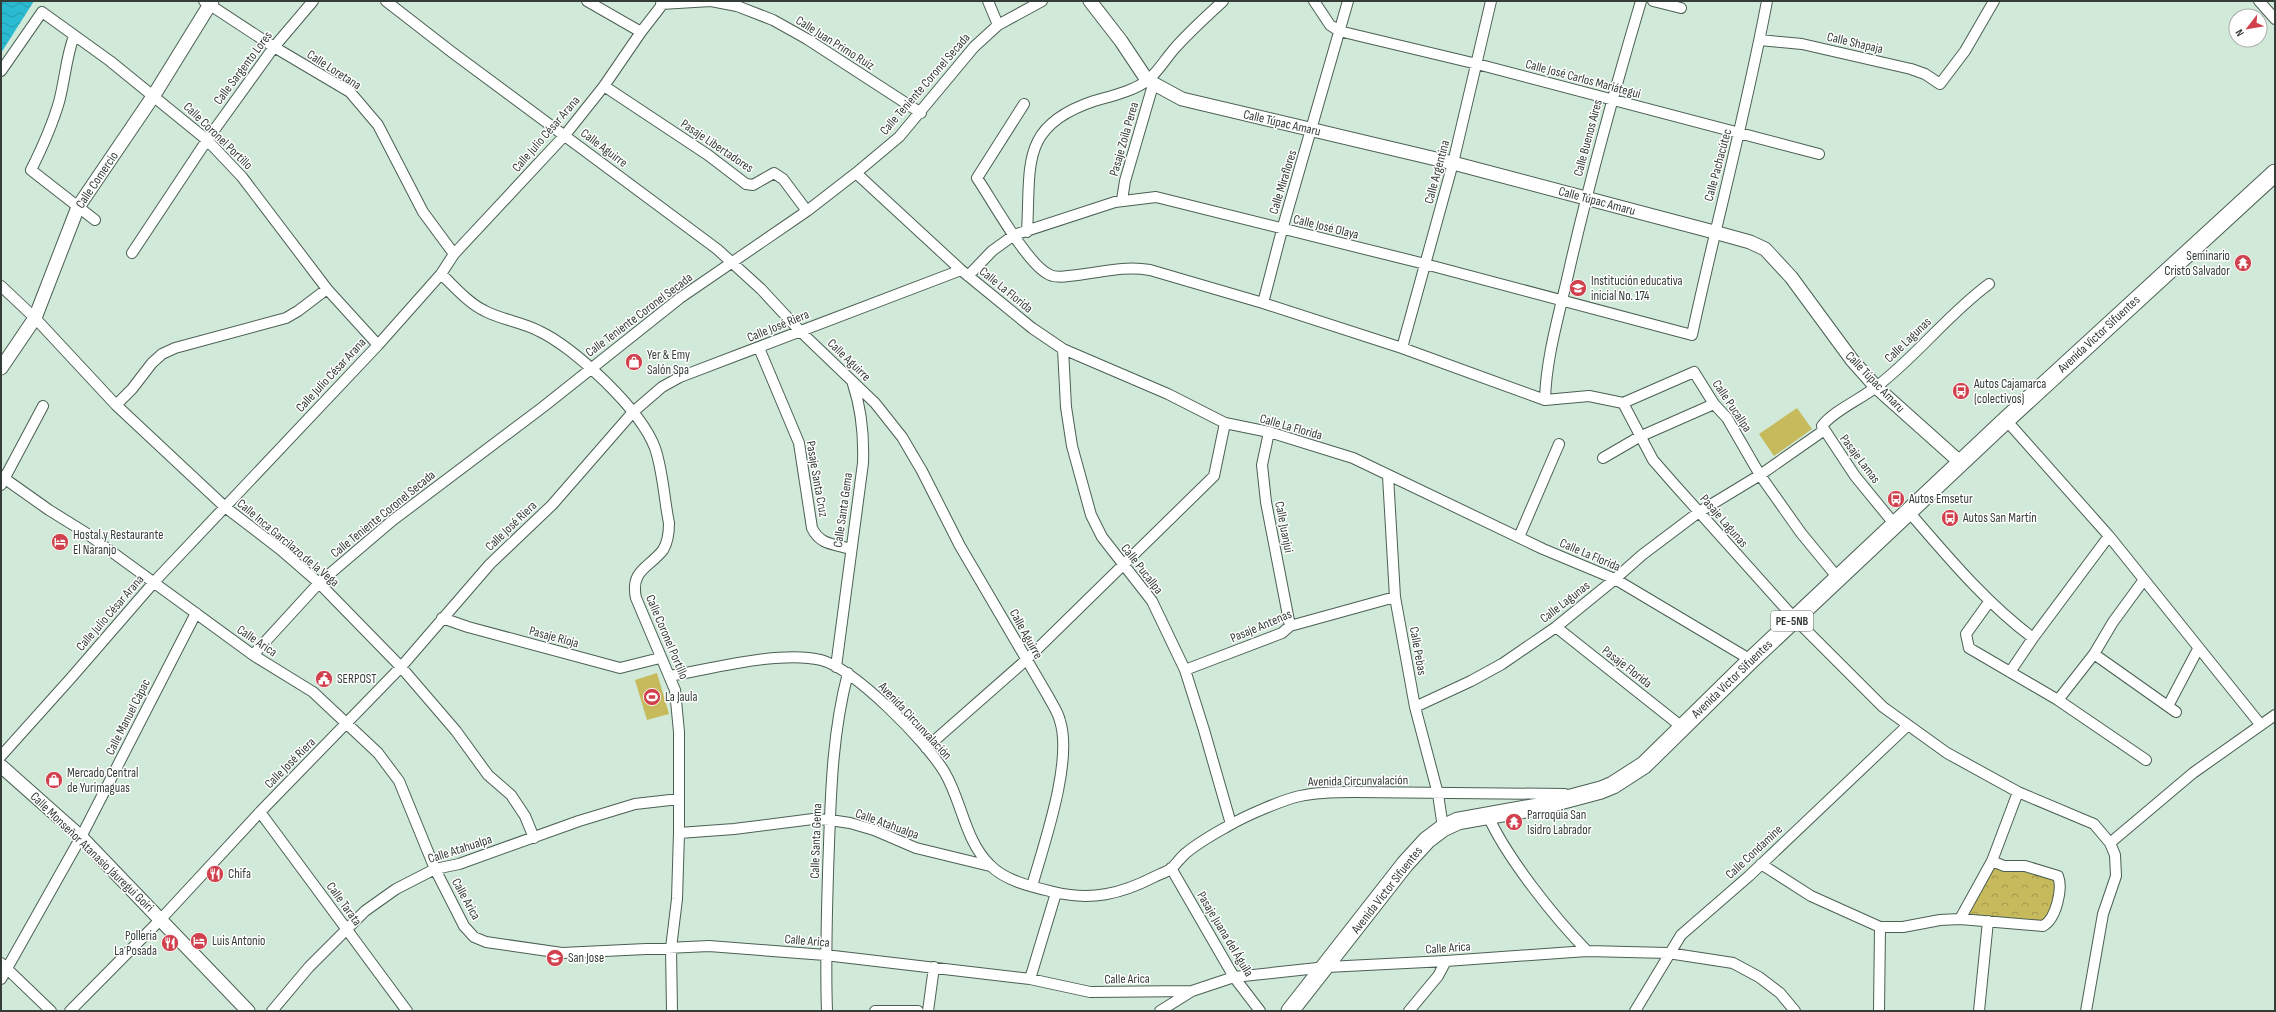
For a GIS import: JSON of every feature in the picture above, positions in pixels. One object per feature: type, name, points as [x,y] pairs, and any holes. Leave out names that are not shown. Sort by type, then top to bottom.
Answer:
[{"type":"highway","name":"Avenida Victor Sifuentes","points":[[1290,1011],[1406,864],[1427,840],[1443,828],[1458,821],[1537,807],[1586,794],[1613,785],[1638,769],[1838,578],[1896,526],[1960,463],[2275,173]]},
{"type":"street","name":"Calle Sargento Lores","points":[[132,253],[206,140],[274,47],[313,1]]},
{"type":"street","name":"Calle Aguirre","points":[[386,1],[453,54],[565,135],[733,263],[761,289],[800,331],[875,403],[902,437],[922,471],[960,546],[1048,696],[1061,721],[1063,740],[1061,775],[1032,886]]},
{"type":"street","points":[[586,1],[641,32]]},
{"type":"street","name":"Calle Juan Primo Ruiz","points":[[663,2],[711,1],[737,6],[773,20],[807,39],[921,113]]},
{"type":"street","points":[[988,1],[998,25]]},
{"type":"street","name":"Calle Teniente Coronel Secada","points":[[253,655],[319,583],[393,520],[591,369],[680,298],[807,211],[856,173],[899,137],[921,113],[961,61],[998,25],[1042,1]]},
{"type":"street","points":[[1090,1],[1121,40],[1150,83]]},
{"type":"street","points":[[1027,232],[1031,163],[1034,147],[1051,121],[1076,107],[1150,83],[1175,48],[1223,1]]},
{"type":"street","points":[[1314,1],[1330,25],[1339,31]]},
{"type":"street","name":"Calle Miraflores","points":[[1263,303],[1282,230],[1348,1]]},
{"type":"street","name":"Calle Argentina","points":[[1402,348],[1453,163],[1491,1]]},
{"type":"street","name":"Calle Buenos Aires","points":[[1545,400],[1545,384],[1562,301],[1586,198],[1611,100],[1641,1]]},
{"type":"street","points":[[1653,1],[1681,8]]},
{"type":"street","name":"Calle Pachacútec","points":[[1692,334],[1714,232],[1740,134],[1767,1]]},
{"type":"street","name":"Calle Shapaja","points":[[1760,40],[1802,44],[1911,69],[1925,74],[1940,84],[1965,51],[1994,1]]},
{"type":"street","points":[[2259,1],[2275,19]]},
{"type":"street","name":"Calle Loretana","points":[[209,2],[274,47],[350,92],[378,125],[424,212],[454,254]]},
{"type":"street","name":"Calle Comercio","points":[[1,368],[35,318],[78,207],[154,95],[209,2]]},
{"type":"street","name":"Calle Julio César Arana","points":[[1,756],[155,581],[378,345],[441,274],[454,254],[565,135],[604,86],[663,2]]},
{"type":"street","name":"Calle Coronel Portillo","points":[[1,70],[42,12],[154,95],[206,140],[242,177],[327,289],[378,345]]},
{"type":"street","name":"Calle José Carlos Mariátegui","points":[[1339,31],[1477,64],[1819,154]]},
{"type":"street","points":[[74,36],[68,52],[65,77],[51,127],[31,170],[96,220]]},
{"type":"street","name":"Calle Túpac Amaru","points":[[1150,83],[1182,99],[1453,163],[1714,232],[1750,242],[1765,249],[1791,277],[1852,360],[1876,387],[1960,463]]},
{"type":"street","name":"Pasaje Zoila Perea","points":[[1122,200],[1125,181],[1150,83]]},
{"type":"street","name":"Pasaje Libertadores","points":[[604,86],[708,155],[746,184],[753,185],[774,173],[783,179],[807,211]]},
{"type":"street","points":[[1024,104],[977,178],[1014,235],[1040,269],[1051,276],[1068,276],[1114,268],[1133,267],[1150,270],[1263,303],[1402,348],[1545,400],[1589,396],[1623,403]]},
{"type":"street","name":"Calle La Florida","points":[[856,173],[964,273],[1032,328],[1063,349],[1168,394],[1225,423],[1269,432],[1353,458],[1388,476],[1615,580],[1751,660]]},
{"type":"street","name":"Calle José Olaya","points":[[964,273],[1014,235],[1122,200],[1156,197],[1282,230],[1425,264],[1692,334]]},
{"type":"street","name":"Calle José Riera","points":[[70,1011],[161,919],[260,812],[347,724],[400,667],[490,564],[552,505],[633,412],[662,387],[680,377],[800,331],[964,273]]},
{"type":"street","name":"Calle Coronel Portillo","points":[[441,274],[484,311],[538,330],[561,343],[591,369],[633,412],[649,435],[655,449],[669,523],[669,533],[663,549],[645,566],[636,579],[634,588],[636,598],[660,658],[675,690],[679,732],[677,899],[671,948],[672,1011]]},
{"type":"street","name":"Calle Lagunas","points":[[1415,707],[1471,682],[1502,664],[1556,627],[1615,580],[1642,555],[1699,512],[1760,475],[1876,387],[1902,365],[1968,299],[1989,284]]},
{"type":"street","name":"Calle Inca Garcilazo de la Vega","points":[[1,286],[35,318],[116,404],[225,507],[281,550],[319,583],[400,667],[456,731],[488,775],[511,795],[525,816],[534,838]]},
{"type":"street","points":[[116,404],[162,354],[175,348],[286,318],[298,311],[327,289]]},
{"type":"street","name":"Pasaje Santa Cruz","points":[[759,348],[799,443],[812,528],[816,537],[823,542],[851,549]]},
{"type":"street","name":"Calle Pucallpa","points":[[1063,349],[1066,407],[1072,446],[1091,515],[1102,537],[1123,567],[1152,601],[1185,670],[1231,824]]},
{"type":"street","name":"Calle Pucallpa","points":[[1623,403],[1694,372],[1714,404],[1727,418],[1760,475],[1801,533],[1838,578]]},
{"type":"street","name":"Calle Santa Gema","points":[[836,667],[863,463],[864,430],[859,402],[853,382]]},
{"type":"street","name":"Pasaje Lagunas","points":[[1623,403],[1639,437],[1654,460],[1795,619],[1883,707],[1946,753],[2018,792],[2094,824],[2110,844]]},
{"type":"street","points":[[1603,458],[1639,437],[1714,404]]},
{"type":"street","points":[[2,480],[43,406]]},
{"type":"street","points":[[2006,420],[2109,536],[2143,581],[2260,724]]},
{"type":"street","points":[[926,748],[1026,660],[1123,567],[1214,476],[1225,423]]},
{"type":"street","name":"Pasaje Lamas","points":[[1822,428],[1855,476],[1896,526]]},
{"type":"street","name":"Calle Juanjui","points":[[1269,432],[1262,465],[1265,495],[1290,626]]},
{"type":"street","points":[[1519,537],[1559,444]]},
{"type":"street","name":"Calle Pebas","points":[[1388,476],[1395,597],[1415,707],[1438,794],[1443,828]]},
{"type":"street","name":"Calle Arica","points":[[2,480],[155,581],[253,655],[313,692],[378,753],[399,780],[435,869],[464,926],[474,937],[486,942],[562,953],[709,946],[825,955],[1030,979],[1090,992],[1192,991],[1234,977],[1326,967],[1446,961],[1587,951],[1668,953],[1733,963],[1759,977],[1780,993],[1795,1011]]},
{"type":"street","points":[[1909,512],[1990,602],[2033,638]]},
{"type":"street","points":[[2010,672],[2033,638],[2109,536]]},
{"type":"street","points":[[2058,700],[2094,654],[2113,622],[2143,581]]},
{"type":"street","name":"Pasaje Antenas","points":[[1185,670],[1282,633],[1290,626],[1395,597]]},
{"type":"street","points":[[1990,602],[1966,634],[1967,644],[1977,654],[2058,700],[2146,760]]},
{"type":"street","name":"Calle Manuel Cápac","points":[[1,979],[4,966],[81,837],[196,613]]},
{"type":"street","name":"Pasaje Rioja","points":[[442,618],[468,627],[620,668],[660,658]]},
{"type":"street","name":"Pasaje Florida","points":[[1556,627],[1682,727]]},
{"type":"street","points":[[2094,654],[2172,709],[2198,649]]},
{"type":"street","name":"Avenida Circunvalación","points":[[669,676],[750,661],[779,659],[821,660],[848,673],[873,693],[926,748],[945,772],[958,800],[968,831],[990,866],[1006,877],[1056,893],[1090,896],[1110,895],[1130,888],[1171,868],[1186,853],[1231,824],[1298,796],[1321,792],[1586,794]]},
{"type":"street","name":"Calle Santa Gema","points":[[827,1011],[825,955],[834,745],[840,701],[848,673]]},
{"type":"street","points":[[2086,1011],[2103,914],[2116,876],[2116,861],[2110,844],[2193,773],[2260,724],[2275,715]]},
{"type":"street","name":"Calle Condamine","points":[[1635,1011],[1668,953],[1681,935],[1761,864],[1908,726]]},
{"type":"street","name":"Calle Monseñor Atanasio Jáuregui Goiri","points":[[1,766],[81,837],[248,1011]]},
{"type":"street","points":[[1960,919],[1992,861],[2018,792]]},
{"type":"street","name":"Calle Atahualpa","points":[[272,1011],[309,967],[365,911],[396,889],[435,869],[459,864],[635,804],[679,799]]},
{"type":"street","name":"Calle Tarata","points":[[260,812],[407,1011]]},
{"type":"street","points":[[1488,816],[1497,835],[1526,875],[1568,931],[1587,951]]},
{"type":"street","name":"Calle Atahualpa","points":[[678,833],[734,829],[813,819],[830,820],[850,823],[874,830],[916,848],[990,866]]},
{"type":"street","points":[[1761,864],[1811,896],[1880,927],[1903,927],[1940,920],[1960,919],[2045,925],[2055,913],[2060,884],[2058,876],[2025,866],[2004,866],[1992,861]]},
{"type":"street","name":"Pasaje Juana del Águila","points":[[1171,868],[1234,977],[1260,1011]]},
{"type":"street","points":[[1030,979],[1056,893]]},
{"type":"street","points":[[1979,1011],[1988,921]]},
{"type":"street","points":[[1879,1011],[1880,927]]},
{"type":"street","points":[[1415,1009],[1438,976],[1446,961]]},
{"type":"street","points":[[4,966],[52,1011]]},
{"type":"street","points":[[928,1011],[934,967]]},
{"type":"street","points":[[1160,1011],[1192,991]]},
{"type":"street","points":[[875,1011],[918,1011]]},
{"type":"green space","points":[[1797,408],[1812,429],[1774,456],[1759,434]]},
{"type":"green space","name":"La Jaula","points":[[657,673],[669,714],[647,720],[635,680]]},
{"type":"green space","points":[[1992,861],[2058,876],[2049,922],[1960,919]]},
{"type":"water","points":[[1,1],[34,1],[1,53]]},
{"type":"place","name":"Seminario Cristo Salvador","points":[[2243,263]]},
{"type":"place","name":"Institución educativa inicial No. 174","points":[[1578,288]]},
{"type":"place","name":"Yer & Emy Salón Spa","points":[[634,362]]},
{"type":"place","name":"Autos Cajamarca (colectivos)","points":[[1961,391]]},
{"type":"place","name":"Autos Emsetur","points":[[1896,499]]},
{"type":"place","name":"Autos San Martín","points":[[1950,518]]},
{"type":"place","name":"Hostal y Restaurante El Naranjo","points":[[60,542]]},
{"type":"place","name":"SERPOST","points":[[324,679]]},
{"type":"place","name":"La Jaula","points":[[652,697]]},
{"type":"place","name":"Mercado Central de Yurimaguas","points":[[54,780]]},
{"type":"place","name":"Parroquia San Isidro Labrador","points":[[1514,822]]},
{"type":"place","name":"Chifa","points":[[215,874]]},
{"type":"place","name":"Luis Antonio","points":[[199,941]]},
{"type":"place","name":"Polleria La Posada","points":[[170,943]]},
{"type":"place","name":"San Jose","points":[[555,958]]}]
